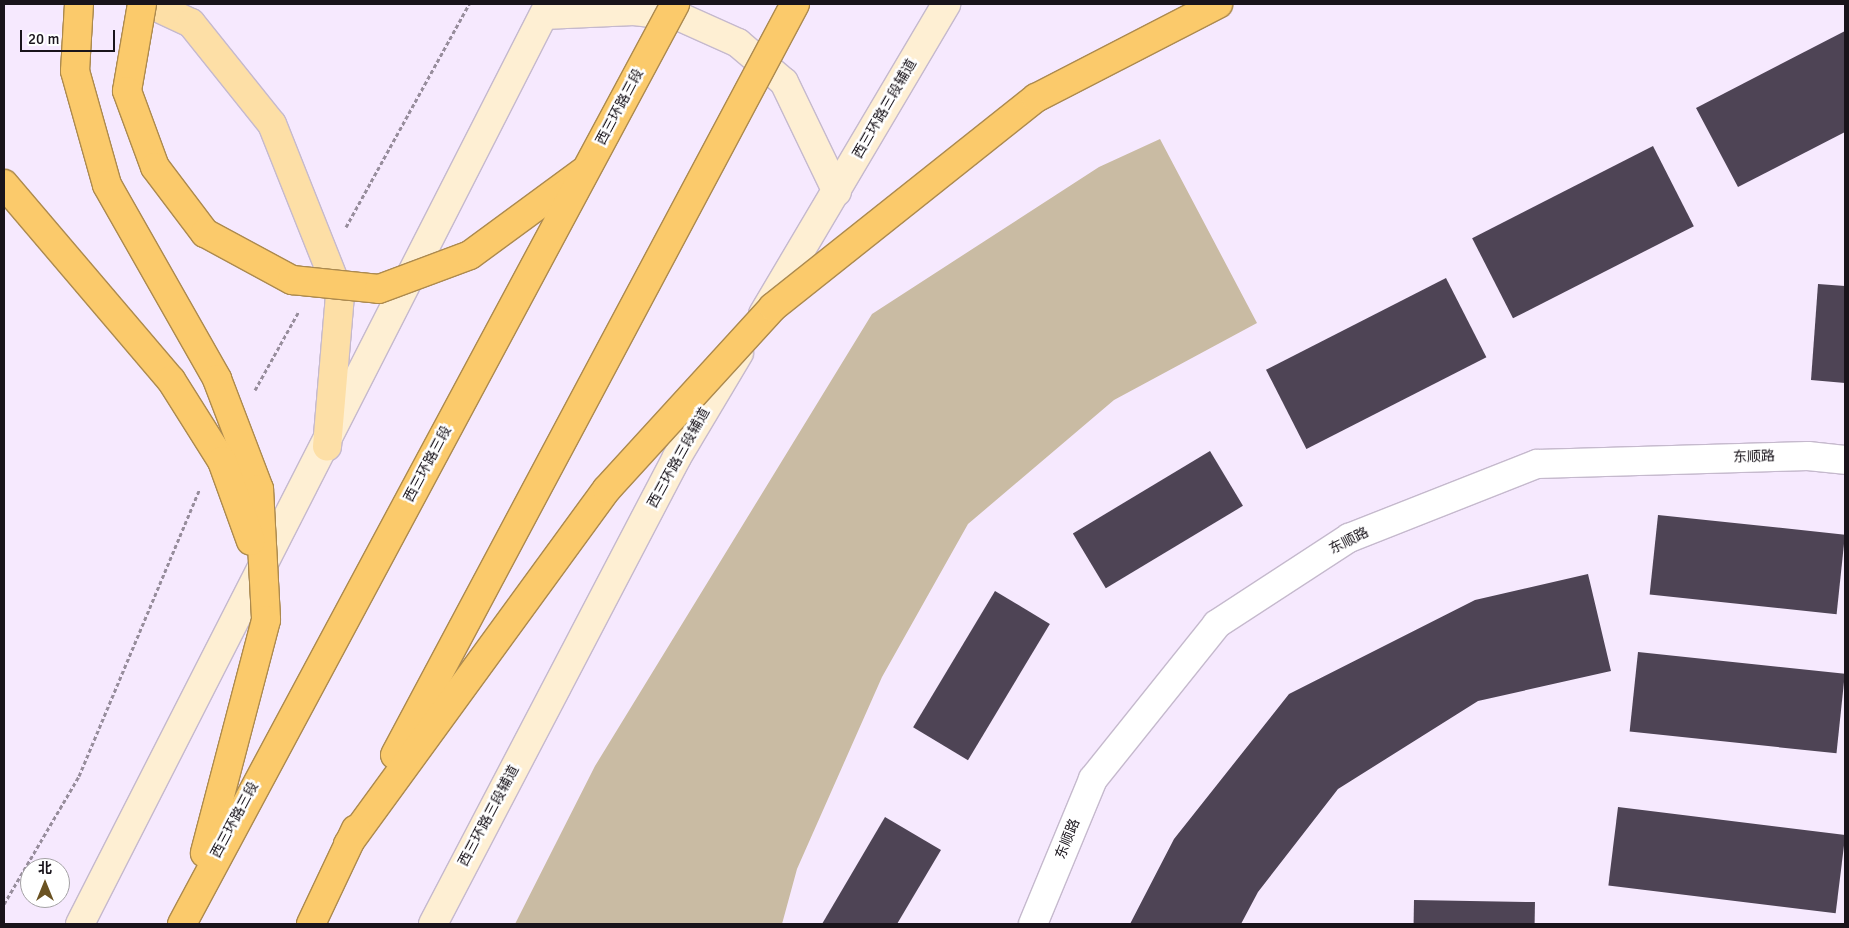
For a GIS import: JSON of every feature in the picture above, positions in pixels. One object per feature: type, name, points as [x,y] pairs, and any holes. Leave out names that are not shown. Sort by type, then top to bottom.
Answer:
[{"type":"highway","points":[[79,4],[75,71],[107,185],[217,379],[259,489],[265,609],[195,895]]},
{"type":"highway","points":[[142,4],[127,91],[156,167],[205,233],[292,280],[379,289],[470,255],[588,168]]},
{"type":"highway","name":"西三环路三段","points":[[182,924],[195,895],[675,4]]},
{"type":"highway","points":[[311,924],[348,844],[795,4]]},
{"type":"highway","points":[[348,844],[607,489],[773,307],[1036,98],[1218,4]]},
{"type":"highway","points":[[4,184],[170,380],[222,462],[249,527],[265,609]]},
{"type":"main road","points":[[150,4],[191,23],[272,124],[340,295],[327,446]]},
{"type":"main road","name":"西三环路三段辅道","points":[[433,924],[677,457],[837,192],[946,4]]},
{"type":"main road","points":[[80,924],[210,664],[327,446],[547,9],[634,11],[678,16],[738,43],[784,82],[837,192]]},
{"type":"street","name":"东顺路","points":[[1033,924],[1093,779],[1217,624],[1349,538],[1538,464],[1808,456],[1845,460]]},
{"type":"shaded area","points":[[1160,139],[1257,323],[1114,400],[968,524],[882,677],[797,869],[782,924],[515,924],[595,766],[872,314],[1099,167]]},
{"type":"building","points":[[1845,31],[1845,132],[1738,187],[1696,108]]},
{"type":"building","points":[[1653,146],[1694,226],[1513,318],[1472,238]]},
{"type":"building","points":[[1446,278],[1486,357],[1306,449],[1266,370]]},
{"type":"building","points":[[1818,284],[1845,286],[1845,383],[1811,380]]},
{"type":"building","points":[[1210,451],[1243,506],[1106,588],[1073,533]]},
{"type":"building","points":[[1658,515],[1845,535],[1837,614],[1650,595]]},
{"type":"building","points":[[1588,574],[1611,671],[1478,701],[1338,789],[1258,892],[1241,924],[1130,924],[1174,839],[1289,694],[1475,600]]},
{"type":"building","points":[[995,591],[1050,624],[968,760],[913,727]]},
{"type":"building","points":[[1638,652],[1845,674],[1836,753],[1630,732]]},
{"type":"building","points":[[1618,807],[1845,835],[1836,913],[1608,885]]},
{"type":"building","points":[[885,817],[941,850],[897,924],[822,924]]},
{"type":"building","points":[[1414,900],[1535,902],[1535,924],[1414,924]]}]
